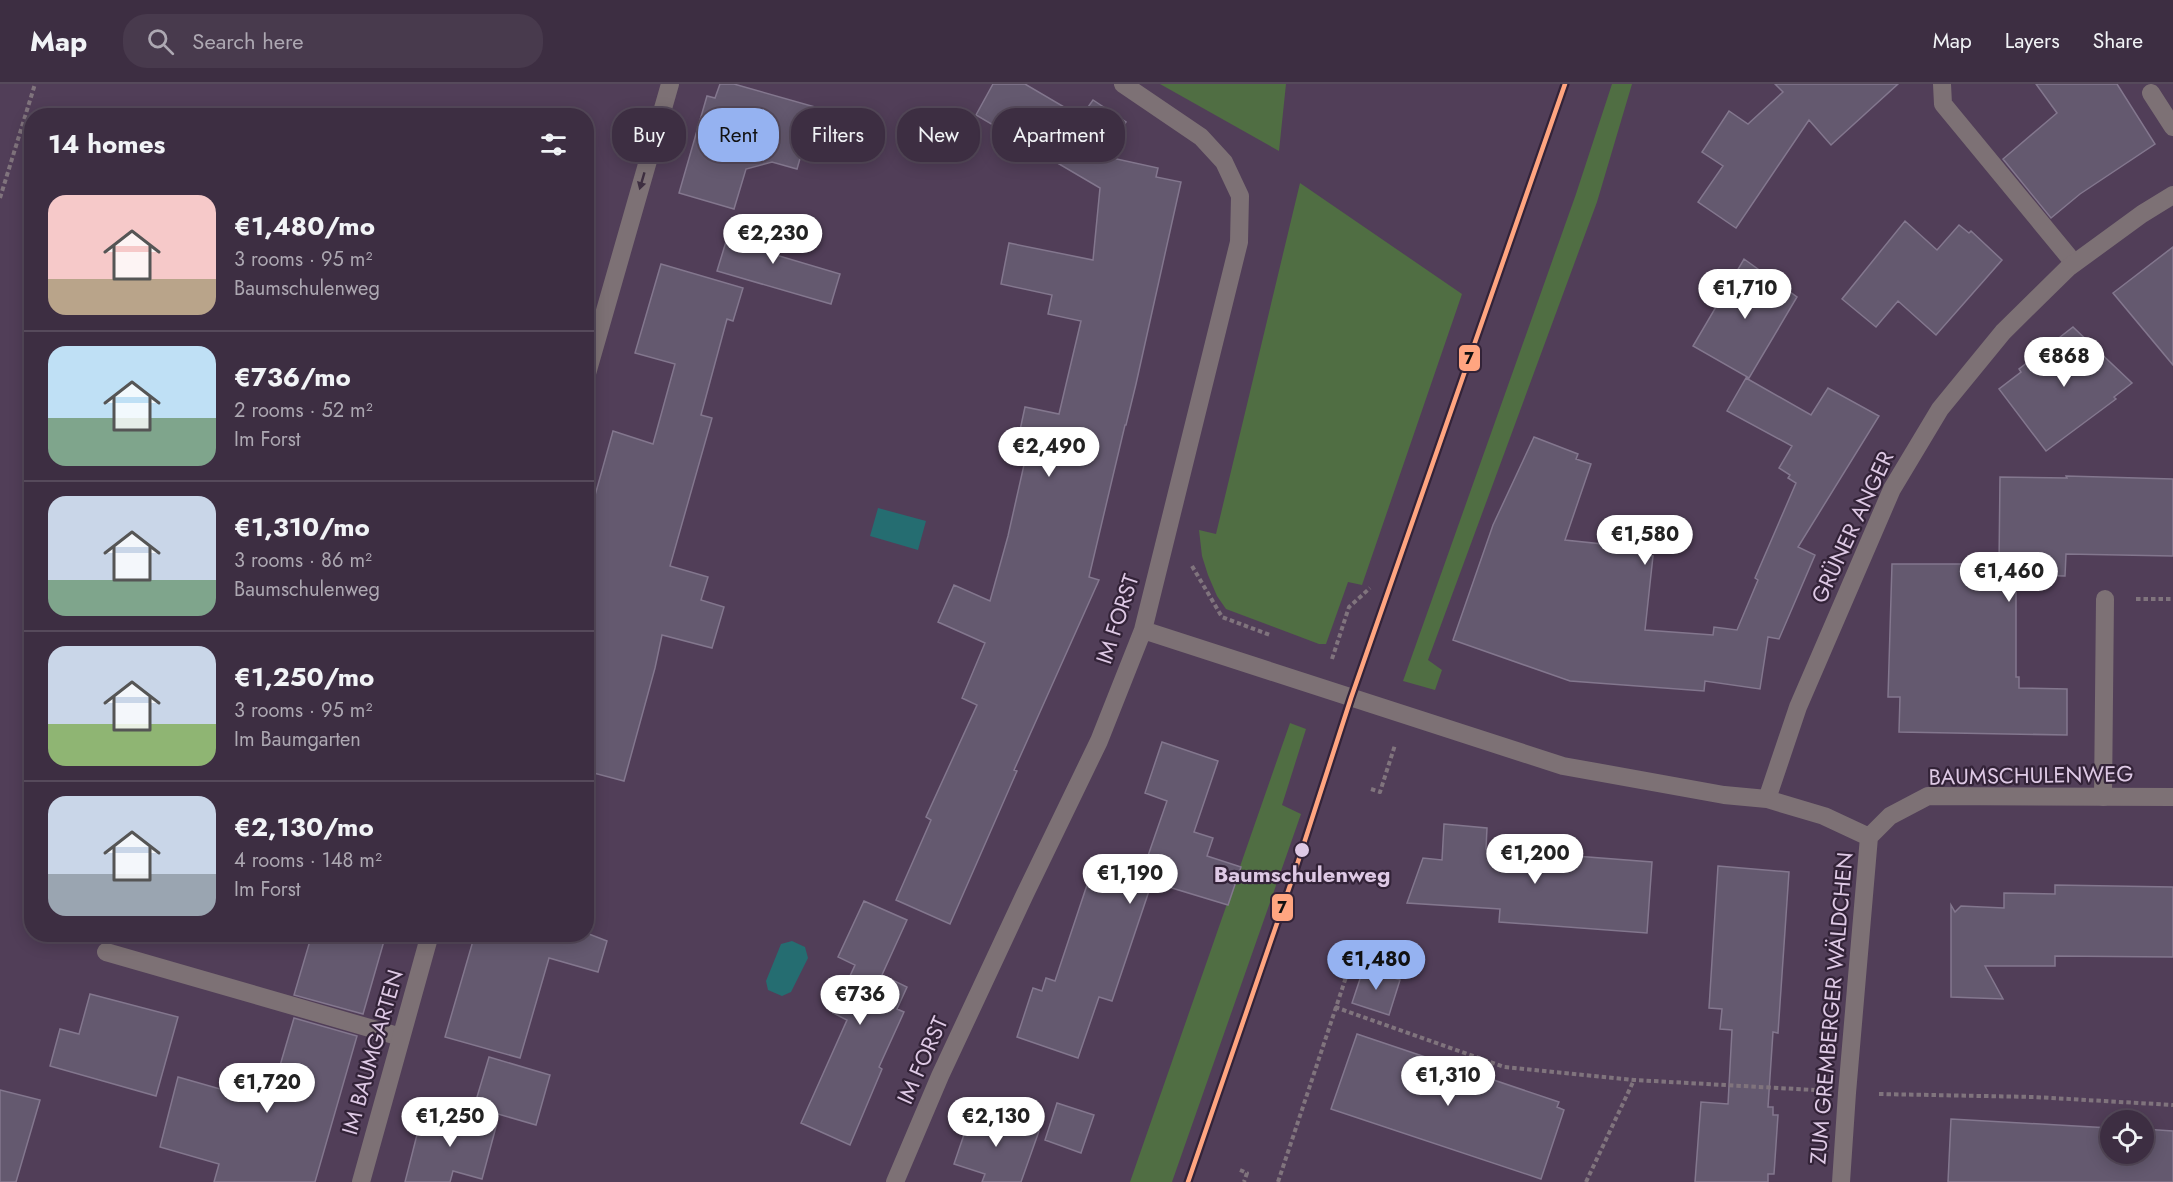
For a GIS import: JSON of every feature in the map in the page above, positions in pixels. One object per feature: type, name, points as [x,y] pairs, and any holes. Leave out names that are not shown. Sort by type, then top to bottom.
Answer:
[{"type":"street","points":[[594,349],[670,84]]},
{"type":"street","name":"IM FORST","points":[[895,1182],[945,1065],[1099,741],[1143,630],[1239,242],[1240,196],[1224,162],[1201,137],[1123,84]]},
{"type":"street","points":[[1942,84],[1943,104],[2074,263]]},
{"type":"street","points":[[2151,93],[2173,127]]},
{"type":"street","name":"GRÜNER ANGER","points":[[1767,799],[1797,706],[1892,489],[1940,409],[2003,332],[2074,263],[2142,214],[2173,195]]},
{"type":"street","points":[[2103,797],[2105,598]]},
{"type":"street","points":[[1143,630],[1563,766],[1724,795],[1767,799],[1824,816],[1869,837]]},
{"type":"street","name":"BAUMSCHULENWEG","points":[[1869,837],[1890,816],[1928,796],[2173,797]]},
{"type":"street","name":"ZUM GREMBERGER WÄLDCHEN","points":[[1841,1182],[1869,837]]},
{"type":"street","name":"IM BAUMGARTEN","points":[[361,1182],[428,942]]},
{"type":"street","points":[[106,952],[401,1036]]},
{"type":"path","points":[[28,108],[35,84]]},
{"type":"path","points":[[0,198],[24,120]]},
{"type":"path","points":[[1190,562],[1222,617],[1277,637]]},
{"type":"path","points":[[1321,654],[1332,658],[1349,607],[1370,588]]},
{"type":"path","points":[[1371,789],[1380,792],[1405,716]]},
{"type":"path","points":[[1278,1182],[1357,944]]},
{"type":"path","points":[[1335,1006],[1504,1067],[1634,1080],[1847,1093],[2034,1097],[2173,1105]]},
{"type":"path","points":[[1586,1182],[1634,1080]]},
{"type":"path","points":[[1240,1170],[1247,1173],[1244,1182]]},
{"type":"shaded area","points":[[1160,84],[1286,84],[1279,151]]},
{"type":"shaded area","points":[[1612,84],[1632,84],[1597,202],[1428,660],[1442,670],[1435,690],[1403,681],[1576,194]]},
{"type":"shaded area","points":[[1300,183],[1462,294],[1362,585],[1348,582],[1326,644],[1319,644],[1226,609],[1217,596],[1208,575],[1202,556],[1199,530],[1216,534]]},
{"type":"shaded area","points":[[878,508],[926,521],[918,550],[870,536]]},
{"type":"shaded area","points":[[1290,723],[1306,729],[1282,805],[1301,814],[1172,1182],[1130,1182]]},
{"type":"shaded area","points":[[792,941],[805,947],[808,958],[791,992],[782,996],[768,990],[766,981],[781,944]]},
{"type":"building","points":[[720,84],[734,84],[815,107],[791,108],[791,162],[799,162],[797,169],[772,162],[779,162],[779,108],[704,108],[707,96],[715,98]]},
{"type":"building","points":[[993,84],[1025,84],[1066,108],[992,108],[992,124],[980,117],[980,108]]},
{"type":"building","points":[[1775,84],[1898,84],[1831,145],[1809,120],[1736,228],[1698,202],[1723,166],[1702,152],[1729,111],[1748,124],[1783,92]]},
{"type":"building","points":[[2036,84],[2117,84],[2155,144],[2080,194],[2051,218],[2003,159],[2057,113]]},
{"type":"building","points":[[1093,100],[1105,108],[1087,108]]},
{"type":"building","points":[[698,127],[698,162],[772,162],[746,169],[734,209],[679,193]]},
{"type":"building","points":[[1125,161],[1158,168],[1156,177],[1181,182],[1136,384],[1089,577],[1099,580],[1014,770],[1017,771],[950,924],[896,900],[931,820],[926,817],[977,705],[962,698],[985,643],[938,622],[954,585],[990,601],[1008,536],[1028,447],[1017,444],[1025,407],[1059,414],[1081,321],[1048,314],[1052,295],[1001,284],[1009,243],[1093,260],[1100,188],[1056,162]]},
{"type":"building","points":[[733,219],[772,230],[766,252],[840,274],[831,304],[717,271]]},
{"type":"building","points":[[1905,221],[1937,250],[1959,225],[1969,233],[1971,231],[2002,260],[1936,335],[1898,301],[1876,327],[1842,299]]},
{"type":"building","points":[[2173,247],[2173,365],[2113,293]]},
{"type":"building","points":[[1744,259],[1797,297],[1749,378],[1693,346]]},
{"type":"building","points":[[661,264],[743,288],[733,321],[727,319],[701,415],[712,418],[670,566],[708,577],[701,600],[724,607],[712,648],[662,635],[624,781],[594,773],[594,499],[613,431],[653,444],[675,364],[635,353]]},
{"type":"building","points":[[2073,327],[2132,383],[2114,397],[2116,399],[2046,451],[1999,389],[2021,372],[2019,369]]},
{"type":"building","points":[[1746,378],[1811,415],[1828,388],[1879,416],[1798,547],[1815,555],[1779,639],[1768,637],[1760,689],[1705,681],[1704,691],[1570,681],[1453,640],[1493,525],[1534,437],[1578,454],[1576,459],[1591,464],[1565,540],[1612,545],[1611,550],[1653,556],[1645,630],[1713,635],[1714,627],[1737,630],[1758,580],[1755,578],[1796,483],[1788,478],[1790,475],[1779,468],[1792,446],[1727,411]]},
{"type":"building","points":[[2066,476],[2173,479],[2173,556],[2066,554],[2065,576],[2016,575],[2016,677],[2019,677],[2019,688],[2067,689],[2067,735],[1899,732],[1900,697],[1888,697],[1892,564],[1999,564],[2000,477],[2067,478]]},
{"type":"building","points":[[1162,742],[1218,761],[1194,832],[1213,838],[1207,856],[1241,867],[1228,905],[1152,882],[1112,1001],[1099,997],[1078,1058],[1017,1037],[1033,988],[1042,991],[1046,978],[1055,981],[1092,870],[1110,875],[1113,864],[1142,873],[1167,801],[1145,793]]},
{"type":"building","points":[[1444,824],[1487,828],[1486,849],[1652,862],[1647,933],[1499,922],[1500,909],[1407,903],[1423,858],[1442,860]]},
{"type":"building","points":[[1718,866],[1789,872],[1778,1033],[1773,1032],[1768,1107],[1773,1107],[1773,1115],[1778,1115],[1774,1174],[1768,1174],[1768,1182],[1695,1182],[1701,1102],[1728,1104],[1732,1030],[1720,1029],[1722,1009],[1709,1008]]},
{"type":"building","points":[[2055,885],[2173,887],[2173,957],[2055,956],[2055,966],[1985,966],[2003,999],[1951,997],[1951,905],[1955,912],[1961,906],[2004,908],[2004,893],[2055,894]]},
{"type":"building","points":[[864,901],[907,920],[882,975],[907,987],[897,1009],[904,1012],[879,1067],[882,1069],[850,1145],[801,1123],[847,1020],[833,1013],[855,965],[838,957]]},
{"type":"building","points":[[594,936],[607,941],[598,972],[549,958],[520,1058],[445,1037],[473,942],[594,942]]},
{"type":"building","points":[[310,942],[384,942],[363,1014],[294,995]]},
{"type":"building","points":[[1364,967],[1400,980],[1389,1015],[1352,1003]]},
{"type":"building","points":[[90,994],[178,1017],[156,1096],[50,1066],[60,1029],[79,1034]]},
{"type":"building","points":[[294,1018],[357,1036],[315,1182],[214,1182],[219,1164],[160,1147],[178,1077],[269,1103]]},
{"type":"building","points":[[1357,1034],[1559,1102],[1557,1107],[1564,1110],[1541,1179],[1331,1109]]},
{"type":"building","points":[[489,1057],[550,1075],[536,1125],[474,1107]]},
{"type":"building","points":[[0,1090],[40,1100],[16,1182],[0,1182]]},
{"type":"building","points":[[1057,1103],[1094,1115],[1081,1153],[1045,1140]]},
{"type":"building","points":[[973,1108],[1039,1131],[1021,1182],[982,1182],[985,1174],[954,1164]]},
{"type":"building","points":[[423,1111],[449,1118],[451,1111],[497,1123],[482,1179],[453,1171],[450,1182],[405,1182]]},
{"type":"building","points":[[1951,1119],[2100,1127],[2100,1164],[2154,1164],[2154,1130],[2173,1131],[2173,1182],[1948,1182]]},
{"type":"transit line","name":"7","points":[[1188,1182],[1296,868],[1351,698],[1565,84]]},
{"type":"place","name":"Baumschulenweg","points":[[1302,850]]}]
